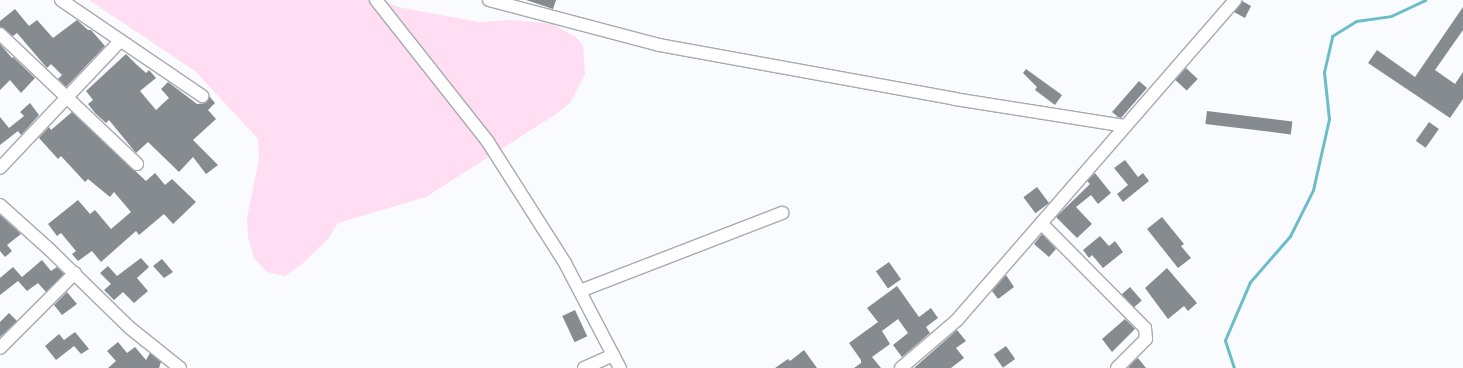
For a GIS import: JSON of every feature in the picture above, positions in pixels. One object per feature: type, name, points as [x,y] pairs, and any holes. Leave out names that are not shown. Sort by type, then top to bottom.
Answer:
[{"type":"street","points":[[61,0],[202,96]]},
{"type":"street","points":[[376,0],[488,142],[580,291],[620,368]]},
{"type":"street","points":[[489,0],[659,44],[955,99],[1125,126]]},
{"type":"street","points":[[901,368],[953,324],[1235,0]]},
{"type":"street","points":[[0,34],[68,96],[137,164]]},
{"type":"street","points":[[0,168],[120,41]]},
{"type":"street","points":[[0,205],[75,274],[130,328],[180,368]]},
{"type":"street","points":[[580,291],[782,213]]},
{"type":"street","points":[[1041,223],[1145,328],[1148,334],[1145,341],[1117,368]]},
{"type":"street","points":[[0,348],[75,274]]},
{"type":"street","points":[[584,368],[613,355]]},
{"type":"shaded area","points":[[89,0],[382,0],[398,7],[479,22],[511,20],[553,24],[577,38],[583,46],[585,74],[570,103],[556,114],[426,197],[338,223],[328,239],[301,265],[285,276],[267,272],[254,258],[248,237],[247,218],[259,159],[258,139],[195,71]]},
{"type":"building","points":[[526,0],[556,0],[553,9]]},
{"type":"building","points":[[1242,1],[1251,6],[1245,18],[1234,12]]},
{"type":"building","points":[[1463,7],[1463,30],[1435,70],[1455,84],[1463,72],[1463,99],[1450,118],[1368,63],[1377,50],[1415,77]]},
{"type":"building","points":[[15,9],[29,26],[37,20],[53,38],[77,20],[88,30],[91,30],[105,46],[66,87],[58,79],[62,75],[51,64],[47,68],[17,33],[13,36],[0,27],[0,21]]},
{"type":"building","points":[[0,44],[12,58],[13,57],[35,78],[21,93],[10,80],[0,90]]},
{"type":"building","points":[[126,54],[146,73],[149,70],[156,78],[140,91],[156,110],[169,98],[161,89],[168,82],[197,104],[206,103],[209,96],[215,103],[208,110],[216,119],[193,140],[218,165],[206,174],[193,157],[179,172],[148,142],[136,153],[109,120],[106,123],[88,104],[93,100],[86,91]]},
{"type":"building","points":[[1186,68],[1198,79],[1187,91],[1175,80]]},
{"type":"building","points":[[1026,69],[1062,95],[1055,105],[1035,90],[1037,87],[1023,73]]},
{"type":"building","points":[[1139,81],[1147,88],[1121,118],[1118,117],[1112,112]]},
{"type":"building","points":[[30,103],[39,115],[21,135],[18,131],[0,145],[0,117],[9,128],[24,116],[20,112]]},
{"type":"building","points":[[1207,111],[1292,121],[1291,134],[1205,124]]},
{"type":"building","points":[[72,112],[146,181],[155,173],[165,185],[172,179],[196,202],[173,224],[164,214],[139,235],[136,231],[101,262],[92,251],[78,261],[72,254],[76,251],[61,233],[57,236],[48,224],[78,200],[90,214],[95,210],[111,229],[131,212],[114,192],[110,197],[88,179],[85,182],[61,156],[58,159],[39,138],[49,127],[51,130]]},
{"type":"building","points":[[1429,122],[1439,129],[1426,148],[1416,141]]},
{"type":"building","points":[[1125,160],[1138,177],[1143,173],[1149,181],[1123,202],[1117,194],[1128,185],[1114,168]]},
{"type":"building","points":[[1095,173],[1111,193],[1098,204],[1091,195],[1076,207],[1092,224],[1077,238],[1056,217],[1090,184],[1087,181]]},
{"type":"building","points":[[1037,187],[1049,203],[1035,213],[1023,197]]},
{"type":"building","points":[[0,215],[21,234],[7,245],[12,251],[5,257],[0,251]]},
{"type":"building","points":[[1162,217],[1184,244],[1181,246],[1191,258],[1178,268],[1147,229]]},
{"type":"building","points":[[1042,234],[1056,249],[1049,257],[1034,244]]},
{"type":"building","points":[[1100,236],[1109,246],[1115,241],[1123,252],[1103,268],[1092,255],[1089,258],[1083,250]]},
{"type":"building","points":[[141,258],[149,267],[137,278],[148,291],[134,303],[123,292],[114,300],[104,290],[111,284],[100,273],[108,266],[117,276]]},
{"type":"building","points":[[162,259],[173,272],[164,278],[153,266]]},
{"type":"building","points":[[42,260],[51,271],[57,267],[64,274],[46,292],[38,283],[27,291],[18,281],[0,295],[0,278],[13,267],[22,277]]},
{"type":"building","points":[[889,262],[901,279],[888,288],[876,271]]},
{"type":"building","points":[[1167,268],[1197,303],[1188,311],[1184,306],[1168,319],[1145,288]]},
{"type":"building","points":[[1006,275],[1014,287],[998,299],[992,291]]},
{"type":"building","points":[[897,286],[919,317],[931,308],[938,318],[926,327],[930,333],[902,357],[893,345],[908,333],[898,319],[882,331],[890,344],[872,357],[881,368],[854,368],[861,363],[861,360],[849,343],[878,322],[867,308]]},
{"type":"building","points":[[1130,287],[1142,301],[1134,308],[1122,294]]},
{"type":"building","points":[[67,292],[77,304],[62,315],[54,305]]},
{"type":"building","points":[[575,310],[587,336],[575,342],[562,316]]},
{"type":"building","points":[[9,313],[17,321],[0,337],[0,322]]},
{"type":"building","points":[[1125,319],[1135,329],[1112,352],[1102,339]]},
{"type":"building","points":[[957,330],[966,341],[956,348],[964,358],[951,368],[914,368]]},
{"type":"building","points":[[75,332],[89,349],[81,354],[74,346],[56,360],[45,346],[59,334],[64,340]]},
{"type":"building","points":[[118,342],[127,353],[135,347],[146,360],[150,353],[161,362],[159,368],[108,368],[116,361],[107,351]]},
{"type":"building","points":[[1006,346],[1015,359],[1003,368],[994,355]]},
{"type":"building","points":[[804,350],[817,368],[775,368],[788,359],[790,361]]},
{"type":"building","points":[[1138,358],[1146,368],[1128,368],[1134,361]]},
{"type":"waterway","points":[[1234,368],[1225,340],[1250,282],[1290,236],[1313,190],[1329,119],[1324,72],[1332,36],[1356,21],[1391,16],[1425,0]]}]
